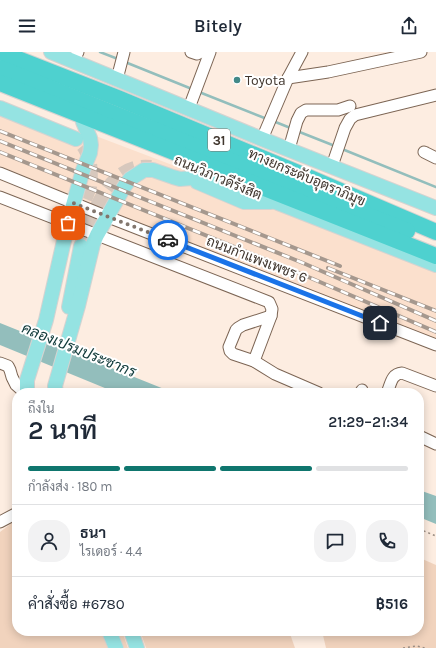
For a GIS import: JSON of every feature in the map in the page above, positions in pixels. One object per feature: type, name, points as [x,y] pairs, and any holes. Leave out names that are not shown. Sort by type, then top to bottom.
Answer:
[{"type":"highway","name":"ทางยกระดับอุตราภิมุข","points":[[0,52],[127,102],[436,232]]},
{"type":"highway","name":"31","points":[[22,52],[121,90],[385,203],[436,223]]},
{"type":"highway","name":"ทางยกระดับอุตราภิมุข","points":[[0,68],[436,243]]},
{"type":"highway","name":"ถนนวิภาวดีรังสิต","points":[[0,83],[436,256]]},
{"type":"main road","name":"31","points":[[56,53],[75,56],[265,132],[334,161],[436,208]]},
{"type":"main road","name":"ถนนวิภาวดีรังสิต","points":[[0,90],[218,176],[278,203],[436,265]]},
{"type":"main road","points":[[0,108],[76,139]]},
{"type":"main road","points":[[71,329],[69,305],[71,244],[68,223],[91,145],[90,138],[83,122]]},
{"type":"main road","points":[[56,388],[93,244],[124,187],[130,179],[144,170],[153,170],[180,179],[218,176]]},
{"type":"main road","points":[[197,182],[244,202],[278,203]]},
{"type":"main road","points":[[26,388],[46,320],[71,244]]},
{"type":"main road","points":[[111,636],[116,648]]},
{"type":"main road","points":[[133,636],[138,648]]},
{"type":"street","points":[[191,52],[198,54],[201,52]]},
{"type":"street","points":[[191,103],[210,52]]},
{"type":"street","points":[[265,132],[288,78],[302,52]]},
{"type":"street","points":[[288,78],[328,72],[421,52]]},
{"type":"street","points":[[118,73],[124,54]]},
{"type":"street","points":[[334,161],[345,128],[350,119],[355,115],[436,95]]},
{"type":"street","points":[[291,143],[301,113],[306,110],[338,110],[350,106]]},
{"type":"street","points":[[424,152],[436,158]]},
{"type":"street","name":"ถนนกำแพงเพชร 6","points":[[0,173],[108,217],[436,345]]},
{"type":"street","points":[[0,197],[269,302],[272,309],[271,316],[254,361]]},
{"type":"street","points":[[54,218],[71,244]]},
{"type":"street","points":[[271,316],[238,328],[229,347],[230,351],[233,354],[254,361],[275,374],[307,388]]},
{"type":"street","points":[[0,363],[8,366],[16,385],[24,388]]},
{"type":"street","points":[[389,388],[397,373],[402,373],[436,386]]},
{"type":"street","points":[[424,438],[436,444]]},
{"type":"street","points":[[0,522],[12,516]]},
{"type":"path","points":[[424,531],[436,536]]},
{"type":"path","points":[[403,648],[417,646],[425,648]]},
{"type":"shaded area","points":[[0,112],[75,142],[80,130],[196,174],[191,187],[237,207],[274,207],[436,273],[436,345],[318,295],[0,166]]},
{"type":"shaded area","points":[[12,523],[12,636],[104,636],[108,648],[0,648],[0,532]]},
{"type":"shaded area","points":[[424,560],[436,565],[436,648],[326,648],[323,636],[424,636]]},
{"type":"shaded area","points":[[118,636],[124,636],[128,648],[122,648]]},
{"type":"shaded area","points":[[142,636],[291,636],[295,648],[146,648]]},
{"type":"water","points":[[0,323],[162,388],[105,388],[0,345]]},
{"type":"water","points":[[424,492],[436,496],[436,524],[424,519]]},
{"type":"waterway","points":[[100,52],[118,59]]},
{"type":"waterway","points":[[125,62],[192,89]]},
{"type":"waterway","points":[[199,92],[267,119]]},
{"type":"waterway","points":[[273,121],[293,129]]},
{"type":"waterway","points":[[297,131],[335,146]]},
{"type":"waterway","points":[[342,149],[436,187]]},
{"type":"tunnel","points":[[70,238],[90,187],[91,177],[90,162],[87,153],[76,139]]},
{"type":"tunnel","points":[[81,246],[97,206],[104,193],[113,182],[124,173],[136,168],[151,167]]},
{"type":"railway","points":[[0,131],[340,266]]},
{"type":"railway","points":[[0,141],[303,263],[436,321]]},
{"type":"railway","points":[[0,152],[299,273],[436,332]]},
{"type":"railway","points":[[328,268],[436,311]]},
{"type":"way so far","points":[[68,223],[73,203],[168,240]]},
{"type":"place","name":"Toyota","points":[[237,80]]},
{"type":"route","points":[[168,240],[380,323]]},
{"type":"water label","name":"คลองเปรมประชากร","points":[[79,350]]}]
